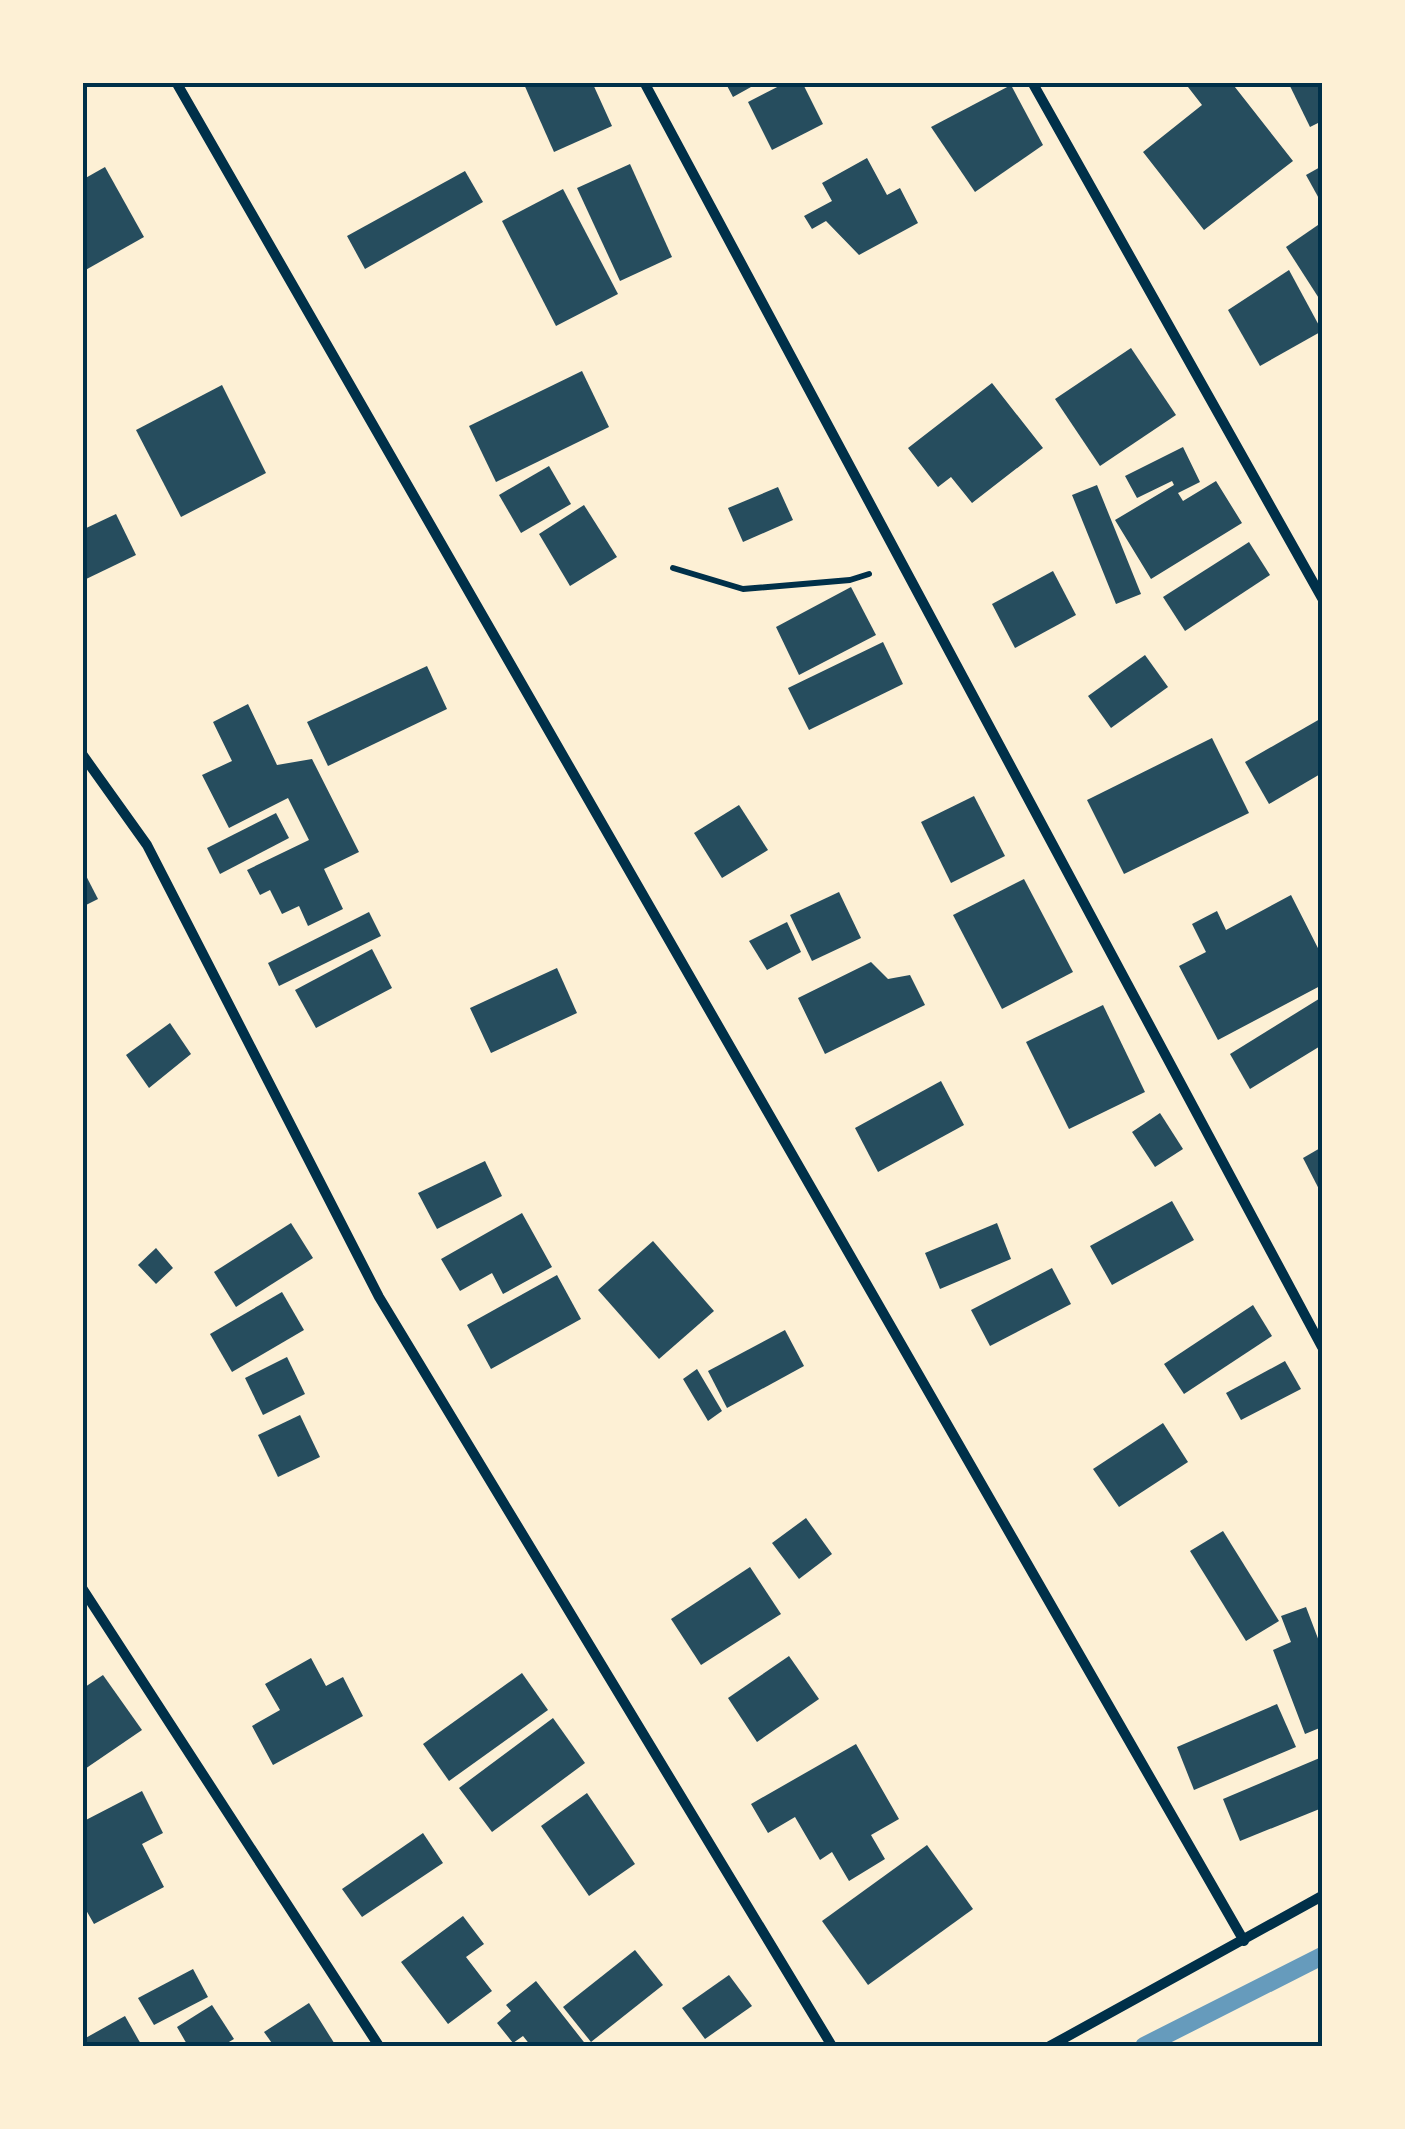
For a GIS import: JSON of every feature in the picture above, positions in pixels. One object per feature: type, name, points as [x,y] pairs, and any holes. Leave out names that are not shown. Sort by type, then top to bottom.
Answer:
[{"type":"street","points":[[176,82],[1244,1941]]},
{"type":"street","points":[[644,82],[1322,1348]]},
{"type":"street","points":[[1032,82],[1322,598]]},
{"type":"street","points":[[82,754],[147,845],[379,1297],[832,2046]]},
{"type":"street","points":[[82,1588],[379,2046]]},
{"type":"street","points":[[1050,2046],[1322,1896]]},
{"type":"path","points":[[672,568],[743,589],[850,580],[903,563]]},
{"type":"building","points":[[523,82],[592,82],[612,126],[554,152]]},
{"type":"building","points":[[725,82],[760,82],[733,97]]},
{"type":"building","points":[[787,82],[802,82],[823,124],[772,150],[748,102]]},
{"type":"building","points":[[1194,82],[1231,82],[1293,161],[1204,230],[1143,152],[1202,105],[1188,87]]},
{"type":"building","points":[[1288,82],[1322,82],[1322,121],[1310,127]]},
{"type":"building","points":[[1011,85],[1043,145],[975,192],[931,127]]},
{"type":"building","points":[[867,158],[887,195],[900,188],[918,223],[859,255],[826,221],[812,229],[804,216],[832,201],[822,183]]},
{"type":"building","points":[[630,164],[672,257],[620,281],[577,188]]},
{"type":"building","points":[[1322,166],[1322,204],[1306,175]]},
{"type":"building","points":[[105,167],[144,237],[82,272],[82,180]]},
{"type":"building","points":[[465,171],[483,202],[365,269],[347,236]]},
{"type":"building","points":[[563,189],[618,294],[556,326],[502,221]]},
{"type":"building","points":[[1318,225],[1322,232],[1322,303],[1286,247]]},
{"type":"building","points":[[1289,270],[1322,331],[1260,366],[1228,310]]},
{"type":"building","points":[[1131,348],[1176,415],[1100,466],[1055,399]]},
{"type":"building","points":[[582,371],[609,427],[496,482],[469,426]]},
{"type":"building","points":[[992,383],[1043,448],[972,503],[951,477],[938,487],[908,448]]},
{"type":"building","points":[[222,385],[266,473],[181,517],[136,430]]},
{"type":"building","points":[[1183,447],[1200,482],[1178,493],[1183,501],[1216,481],[1242,523],[1151,579],[1115,520],[1174,485],[1172,481],[1137,498],[1125,476]]},
{"type":"building","points":[[549,466],[571,504],[521,533],[499,495]]},
{"type":"building","points":[[1097,485],[1141,594],[1116,604],[1072,495]]},
{"type":"building","points":[[778,487],[793,520],[743,542],[728,508]]},
{"type":"building","points":[[584,505],[617,557],[570,586],[539,534]]},
{"type":"building","points":[[116,514],[136,555],[82,581],[82,530]]},
{"type":"building","points":[[1249,542],[1270,575],[1185,631],[1163,597]]},
{"type":"building","points":[[1053,571],[1076,615],[1015,648],[992,604]]},
{"type":"building","points":[[851,587],[876,635],[799,675],[776,627]]},
{"type":"building","points":[[883,642],[903,684],[809,730],[788,688]]},
{"type":"building","points":[[1145,655],[1168,687],[1111,728],[1088,696]]},
{"type":"building","points":[[427,666],[447,709],[328,766],[307,722]]},
{"type":"building","points":[[248,704],[277,765],[312,759],[359,852],[324,869],[343,909],[308,926],[299,906],[282,914],[270,890],[260,895],[247,870],[309,840],[288,798],[229,828],[202,775],[232,761],[213,722]]},
{"type":"building","points":[[1320,719],[1322,773],[1269,804],[1245,762]]},
{"type":"building","points":[[1212,738],[1249,813],[1124,874],[1087,800]]},
{"type":"building","points":[[974,796],[1005,856],[951,883],[921,822]]},
{"type":"building","points":[[739,805],[768,850],[722,878],[694,833]]},
{"type":"building","points":[[276,813],[289,838],[220,874],[207,848]]},
{"type":"building","points":[[82,868],[98,899],[82,907]]},
{"type":"building","points":[[1024,879],[1073,972],[1002,1009],[953,915]]},
{"type":"building","points":[[839,892],[861,938],[812,961],[790,915]]},
{"type":"building","points":[[1291,895],[1322,956],[1322,985],[1218,1040],[1179,966],[1206,952],[1192,924],[1217,911],[1226,930]]},
{"type":"building","points":[[369,912],[381,936],[279,986],[268,963]]},
{"type":"building","points":[[787,922],[801,952],[767,970],[749,941]]},
{"type":"building","points":[[372,949],[392,988],[316,1028],[295,990]]},
{"type":"building","points":[[871,962],[888,979],[910,975],[925,1005],[825,1054],[798,998]]},
{"type":"building","points":[[557,968],[577,1013],[491,1053],[470,1008]]},
{"type":"building","points":[[1322,997],[1322,1045],[1250,1089],[1230,1054]]},
{"type":"building","points":[[1103,1005],[1145,1092],[1069,1129],[1026,1042]]},
{"type":"building","points":[[170,1023],[191,1054],[149,1088],[126,1055]]},
{"type":"building","points":[[941,1081],[964,1125],[878,1172],[855,1128]]},
{"type":"building","points":[[1160,1113],[1183,1149],[1155,1167],[1132,1132]]},
{"type":"building","points":[[1322,1147],[1322,1195],[1303,1158]]},
{"type":"building","points":[[485,1161],[502,1196],[437,1229],[418,1193]]},
{"type":"building","points":[[1172,1201],[1194,1240],[1112,1285],[1090,1246]]},
{"type":"building","points":[[522,1213],[552,1267],[503,1294],[492,1273],[460,1291],[441,1259]]},
{"type":"building","points":[[291,1223],[313,1258],[236,1307],[214,1272]]},
{"type":"building","points":[[997,1223],[1011,1259],[940,1289],[925,1253]]},
{"type":"building","points":[[653,1241],[714,1311],[659,1359],[598,1290]]},
{"type":"building","points":[[156,1248],[173,1268],[156,1284],[138,1265]]},
{"type":"building","points":[[1052,1268],[1071,1304],[990,1346],[971,1310]]},
{"type":"building","points":[[557,1275],[581,1319],[491,1369],[467,1325]]},
{"type":"building","points":[[282,1292],[304,1330],[232,1372],[210,1334]]},
{"type":"building","points":[[1253,1305],[1272,1336],[1184,1394],[1164,1364]]},
{"type":"building","points":[[785,1330],[804,1366],[727,1408],[708,1371]]},
{"type":"building","points":[[287,1357],[305,1394],[263,1415],[245,1378]]},
{"type":"building","points":[[1285,1361],[1301,1389],[1241,1420],[1226,1393]]},
{"type":"building","points":[[697,1369],[722,1411],[708,1421],[683,1379]]},
{"type":"building","points":[[300,1415],[320,1457],[278,1477],[258,1435]]},
{"type":"building","points":[[1163,1423],[1188,1462],[1119,1507],[1093,1469]]},
{"type":"building","points":[[806,1518],[832,1554],[799,1579],[772,1543]]},
{"type":"building","points":[[1223,1531],[1279,1621],[1246,1641],[1190,1551]]},
{"type":"building","points":[[750,1567],[781,1614],[701,1665],[671,1619]]},
{"type":"building","points":[[1306,1607],[1322,1649],[1322,1727],[1305,1734],[1273,1650],[1291,1642],[1281,1616]]},
{"type":"building","points":[[789,1656],[819,1699],[757,1742],[728,1698]]},
{"type":"building","points":[[311,1658],[326,1686],[343,1677],[363,1716],[273,1765],[252,1726],[280,1710],[265,1684]]},
{"type":"building","points":[[522,1673],[548,1710],[449,1781],[423,1744]]},
{"type":"building","points":[[103,1675],[142,1730],[82,1771],[82,1689]]},
{"type":"building","points":[[1277,1704],[1296,1747],[1194,1790],[1177,1747]]},
{"type":"building","points":[[553,1718],[585,1763],[492,1832],[459,1788]]},
{"type":"building","points":[[856,1744],[899,1819],[871,1835],[885,1859],[849,1881],[832,1852],[820,1860],[795,1817],[768,1833],[751,1804]]},
{"type":"building","points":[[1322,1757],[1322,1808],[1240,1841],[1223,1799]]},
{"type":"building","points":[[142,1791],[163,1833],[142,1844],[164,1887],[94,1924],[82,1903],[82,1822]]},
{"type":"building","points":[[587,1793],[635,1864],[589,1896],[541,1826]]},
{"type":"building","points":[[423,1833],[443,1863],[362,1917],[342,1889]]},
{"type":"building","points":[[927,1845],[973,1909],[868,1985],[822,1921]]},
{"type":"building","points":[[463,1916],[484,1944],[466,1957],[492,1991],[448,2024],[401,1962]]},
{"type":"building","points":[[635,1950],[663,1985],[591,2042],[563,2007]]},
{"type":"building","points":[[193,1969],[208,1997],[154,2025],[138,1998]]},
{"type":"building","points":[[729,1975],[752,2006],[705,2039],[682,2008]]},
{"type":"building","points":[[536,1981],[587,2046],[531,2046],[523,2036],[513,2043],[497,2023],[511,2011],[506,2005]]},
{"type":"building","points":[[309,2003],[336,2046],[274,2046],[264,2032]]},
{"type":"building","points":[[212,2005],[234,2039],[222,2046],[188,2046],[177,2027]]},
{"type":"building","points":[[125,2016],[142,2046],[82,2046],[82,2040]]},
{"type":"waterway","points":[[1144,2046],[1322,1956]]}]
